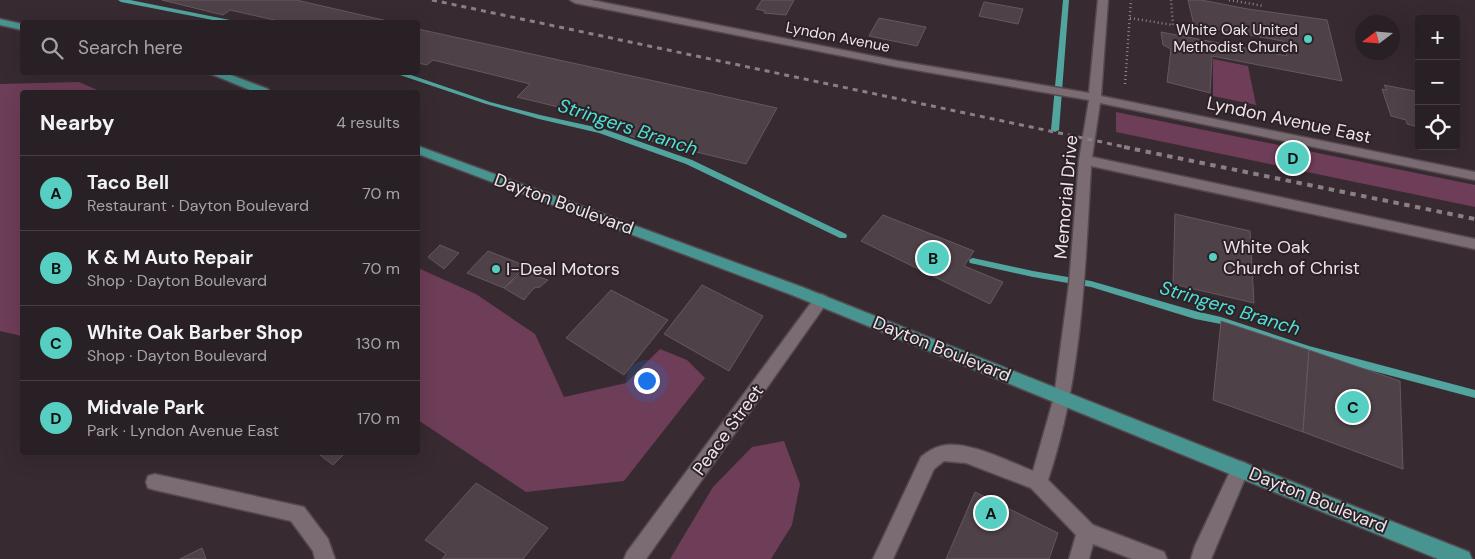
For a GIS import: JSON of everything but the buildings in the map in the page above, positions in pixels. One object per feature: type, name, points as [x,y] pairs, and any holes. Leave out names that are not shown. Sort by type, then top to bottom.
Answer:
[{"type":"main road","points":[[0,22],[20,27]]},
{"type":"main road","points":[[219,75],[259,90]]},
{"type":"main road","name":"Dayton Boulevard","points":[[420,151],[821,300],[1462,559]]},
{"type":"street","name":"Lyndon Avenue","points":[[575,0],[898,64],[1095,98]]},
{"type":"street","name":"Memorial Drive","points":[[1038,482],[1049,450],[1062,397],[1077,284],[1085,160],[1095,98],[1103,0]]},
{"type":"street","name":"Lyndon Avenue East","points":[[1095,98],[1475,176]]},
{"type":"street","points":[[1085,160],[1475,244]]},
{"type":"street","name":"Peace Street","points":[[634,559],[821,300]]},
{"type":"street","points":[[883,559],[927,463],[942,454],[962,453],[1038,482],[1086,532],[1157,559]]},
{"type":"street","points":[[1202,559],[1202,553],[1240,469]]},
{"type":"street","points":[[155,482],[298,513],[320,546],[325,559]]},
{"type":"street","points":[[1079,559],[1086,532]]},
{"type":"path","points":[[1125,92],[1131,0]]},
{"type":"path","points":[[1130,18],[1172,25],[1171,0]]},
{"type":"path","points":[[1229,0],[1264,6]]},
{"type":"shaded area","points":[[1213,59],[1248,66],[1256,105],[1213,96]]},
{"type":"shaded area","points":[[79,82],[97,90],[20,90],[20,336],[0,331],[0,84]]},
{"type":"shaded area","points":[[1116,112],[1475,185],[1475,207],[1116,132]]},
{"type":"shaded area","points":[[420,269],[476,294],[535,334],[564,397],[626,383],[660,349],[687,360],[705,378],[624,481],[526,492],[420,421]]},
{"type":"shaded area","points":[[784,441],[800,484],[792,525],[771,559],[670,559],[713,487],[752,447]]},
{"type":"waterway","name":"Stringers Branch","points":[[121,0],[220,20]]},
{"type":"waterway","points":[[1055,130],[1066,0]]},
{"type":"waterway","name":"Stringers Branch","points":[[403,75],[488,103],[601,131],[689,162],[843,236]]},
{"type":"waterway","name":"Stringers Branch","points":[[973,261],[1091,284],[1221,321],[1309,350],[1475,394]]},
{"type":"railway","points":[[432,0],[1130,148]]},
{"type":"railway","points":[[1124,147],[1475,219]]},
{"type":"place","name":"White Oak United Methodist Church","points":[[1308,39]]},
{"type":"place","name":"Midvale Park","points":[[1293,158]]},
{"type":"place","name":"White Oak Church of Christ","points":[[1213,257]]},
{"type":"place","name":"K & M Auto Repair","points":[[933,258]]},
{"type":"place","name":"I-Deal Motors","points":[[496,269]]},
{"type":"place","name":"White Oak Barber Shop","points":[[1353,407]]},
{"type":"place","name":"Taco Bell","points":[[991,513]]}]
